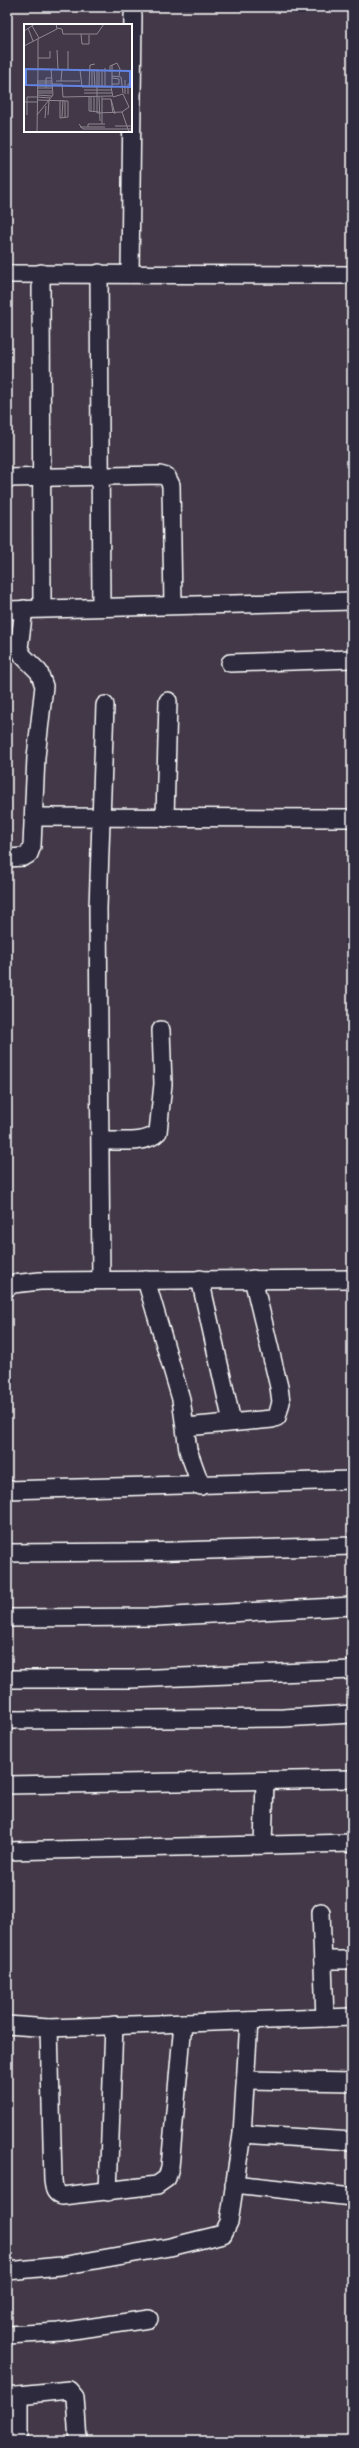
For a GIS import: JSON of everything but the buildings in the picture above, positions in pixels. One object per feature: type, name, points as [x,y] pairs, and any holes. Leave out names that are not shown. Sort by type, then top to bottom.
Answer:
[{"type":"street","points":[[132,101],[133,15]]},
{"type":"street","points":[[130,274],[132,132]]},
{"type":"street","points":[[41,273],[42,608]]},
{"type":"street","points":[[99,273],[101,606]]},
{"type":"street","points":[[7,274],[352,274]]},
{"type":"street","points":[[7,478],[160,474],[170,479],[173,605]]},
{"type":"street","points":[[7,858],[24,857],[29,854],[34,817],[36,757],[44,686],[38,672],[23,656],[19,648],[15,610],[101,606],[352,601]]},
{"type":"street","points":[[230,663],[352,659]]},
{"type":"street","points":[[165,818],[168,701]]},
{"type":"street","points":[[101,1280],[98,908],[105,706]]},
{"type":"street","points":[[34,817],[352,818]]},
{"type":"street","points":[[101,1141],[145,1139],[154,1137],[158,1132],[163,1084],[161,1030]]},
{"type":"street","points":[[186,1427],[272,1419],[278,1417],[280,1411],[279,1387],[253,1279]]},
{"type":"street","points":[[7,1288],[13,1284],[40,1281],[352,1279]]},
{"type":"street","points":[[146,1280],[181,1399],[188,1450],[201,1486]]},
{"type":"street","points":[[200,1280],[232,1422]]},
{"type":"street","points":[[7,1490],[201,1486],[352,1480]]},
{"type":"street","points":[[7,1553],[143,1552],[352,1546]]},
{"type":"street","points":[[7,1618],[157,1617],[352,1606]]},
{"type":"street","points":[[7,1679],[131,1679],[352,1670]]},
{"type":"street","points":[[7,1720],[283,1718],[352,1714]]},
{"type":"street","points":[[7,1785],[352,1779]]},
{"type":"street","points":[[263,1845],[264,1781]]},
{"type":"street","points":[[7,1851],[352,1843]]},
{"type":"street","points":[[321,1912],[326,2018]]},
{"type":"street","points":[[323,1960],[352,1960]]},
{"type":"street","points":[[7,2025],[49,2028],[352,2017]]},
{"type":"street","points":[[7,2271],[61,2266],[217,2237],[223,2234],[229,2222],[242,2134],[247,2080],[249,2021]]},
{"type":"street","points":[[49,2028],[54,2190],[57,2194],[62,2196],[108,2192],[157,2185],[167,2178],[170,2167],[182,2023]]},
{"type":"street","points":[[108,2192],[114,2026]]},
{"type":"street","points":[[247,2080],[352,2082]]},
{"type":"street","points":[[242,2134],[352,2142]]},
{"type":"street","points":[[234,2184],[352,2197]]},
{"type":"street","points":[[7,2335],[59,2332],[149,2319]]},
{"type":"street","points":[[19,2441],[13,2396],[64,2390],[72,2392],[77,2412],[78,2441]]}]
